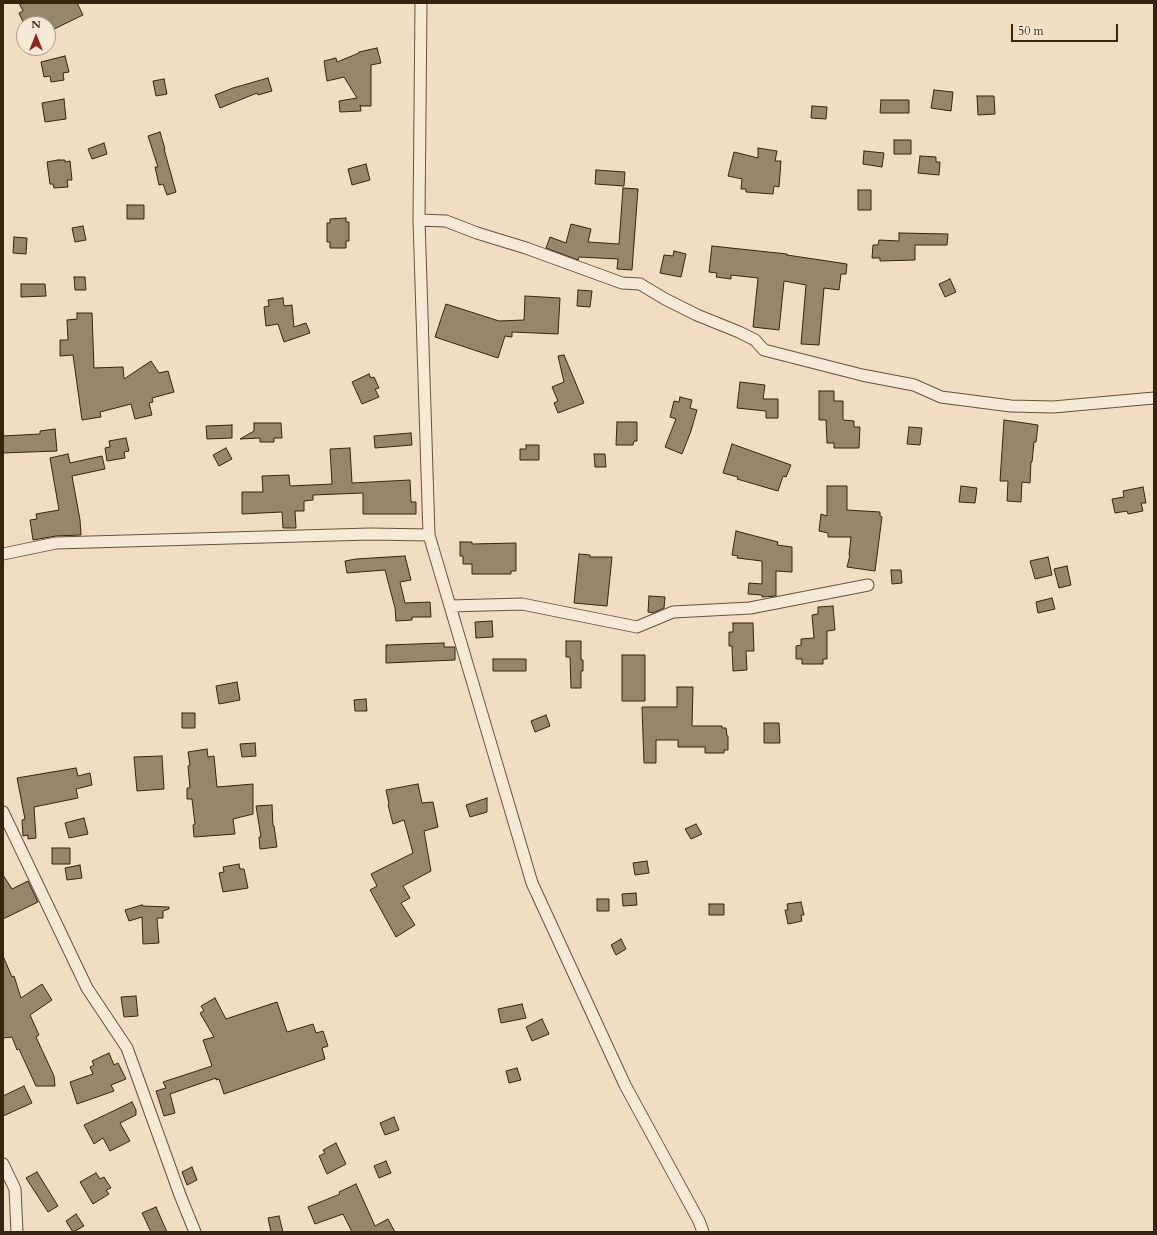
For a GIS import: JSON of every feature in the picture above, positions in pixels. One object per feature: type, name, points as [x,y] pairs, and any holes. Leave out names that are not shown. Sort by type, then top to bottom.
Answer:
[{"type":"street","points":[[421,3],[419,220],[428,535],[532,883],[625,1085],[699,1221],[703,1232]]},
{"type":"street","points":[[419,220],[446,221],[477,233],[526,248],[622,284],[640,284],[664,299],[755,340],[764,350],[862,375],[914,385],[941,396],[1011,406],[1053,407],[1154,398]]},
{"type":"street","points":[[3,554],[56,543],[370,534],[428,535]]},
{"type":"street","points":[[450,606],[522,604],[637,627],[673,612],[750,608],[868,585]]},
{"type":"street","points":[[3,812],[87,988],[126,1048],[180,1195],[196,1232]]},
{"type":"street","points":[[3,1164],[15,1189],[17,1232]]},
{"type":"building","points":[[19,3],[77,3],[83,15],[56,28],[56,16],[20,16],[19,13],[23,11]]},
{"type":"building","points":[[377,48],[381,63],[371,65],[371,106],[360,105],[361,111],[340,112],[339,101],[357,98],[344,77],[327,81],[324,61],[336,58],[337,62],[359,52]]},
{"type":"building","points":[[65,56],[69,72],[63,73],[64,80],[51,82],[50,76],[44,77],[41,62]]},
{"type":"building","points":[[268,78],[272,91],[258,95],[257,93],[220,108],[215,95]]},
{"type":"building","points":[[164,79],[167,94],[156,96],[153,81]]},
{"type":"building","points":[[934,90],[953,92],[951,111],[931,108]]},
{"type":"building","points":[[977,96],[994,96],[995,114],[978,115]]},
{"type":"building","points":[[64,99],[66,119],[45,122],[42,103]]},
{"type":"building","points":[[881,100],[909,100],[909,113],[880,113]]},
{"type":"building","points":[[812,106],[827,107],[826,119],[811,118]]},
{"type":"building","points":[[160,132],[176,192],[167,195],[163,184],[159,185],[155,167],[158,167],[148,136]]},
{"type":"building","points":[[894,140],[911,140],[911,154],[894,154]]},
{"type":"building","points":[[104,143],[107,154],[92,159],[88,149]]},
{"type":"building","points":[[758,148],[777,151],[775,161],[781,161],[779,187],[774,186],[773,194],[746,192],[746,189],[741,189],[742,179],[728,176],[734,152],[758,158]]},
{"type":"building","points":[[864,151],[884,153],[882,167],[863,164]]},
{"type":"building","points":[[920,156],[936,157],[936,162],[940,162],[939,175],[918,173]]},
{"type":"building","points":[[65,160],[65,162],[70,161],[72,180],[67,180],[68,187],[54,188],[53,184],[50,184],[47,162]]},
{"type":"building","points":[[366,164],[370,180],[352,185],[348,169]]},
{"type":"building","points":[[596,170],[625,172],[624,186],[595,184]]},
{"type":"building","points":[[623,188],[638,189],[632,270],[617,269],[618,259],[579,257],[578,260],[546,248],[550,237],[566,243],[571,224],[591,229],[588,242],[619,244]]},
{"type":"building","points":[[858,190],[871,190],[871,210],[858,210]]},
{"type":"building","points":[[127,205],[144,205],[144,219],[127,219]]},
{"type":"building","points":[[346,218],[346,222],[349,222],[349,241],[346,241],[346,248],[330,248],[330,242],[327,242],[327,223],[330,223],[330,219]]},
{"type":"building","points":[[83,226],[86,240],[75,242],[72,228]]},
{"type":"building","points":[[899,233],[948,234],[947,245],[915,245],[915,260],[880,261],[880,258],[872,258],[873,245],[878,245],[879,240],[899,241]]},
{"type":"building","points":[[14,237],[27,238],[26,254],[13,253]]},
{"type":"building","points":[[712,246],[787,254],[847,264],[846,274],[841,274],[839,290],[824,288],[819,345],[801,344],[806,285],[784,281],[779,330],[753,327],[758,278],[731,275],[731,279],[716,277],[717,273],[709,272]]},
{"type":"building","points":[[674,251],[686,254],[681,277],[660,273],[664,255],[673,256]]},
{"type":"building","points":[[74,277],[85,277],[86,290],[75,290]]},
{"type":"building","points":[[950,279],[956,292],[945,297],[939,284]]},
{"type":"building","points":[[21,284],[45,284],[46,296],[21,297]]},
{"type":"building","points":[[578,290],[592,291],[590,307],[577,306]]},
{"type":"building","points":[[525,296],[560,298],[558,334],[512,332],[512,337],[505,336],[498,358],[435,337],[446,304],[499,321],[524,320]]},
{"type":"building","points":[[283,298],[284,306],[292,305],[294,327],[306,323],[310,333],[284,342],[278,324],[266,326],[264,307],[269,306],[268,300]]},
{"type":"building","points":[[77,313],[92,313],[94,368],[123,367],[124,379],[151,361],[159,373],[168,371],[174,392],[152,398],[153,402],[149,403],[152,415],[135,419],[131,404],[100,412],[101,417],[82,420],[73,355],[60,356],[60,340],[68,340],[67,320],[77,319]]},
{"type":"building","points":[[564,355],[584,403],[558,413],[554,403],[558,401],[552,387],[564,382],[558,356]]},
{"type":"building","points":[[369,374],[371,378],[374,377],[379,388],[375,389],[379,397],[362,404],[352,382]]},
{"type":"building","points":[[740,382],[765,385],[763,399],[778,399],[778,418],[766,418],[766,411],[737,408]]},
{"type":"building","points":[[819,391],[834,391],[834,401],[843,401],[843,420],[854,421],[854,427],[860,427],[859,448],[834,448],[834,443],[827,443],[826,420],[819,420]]},
{"type":"building","points":[[680,397],[692,400],[690,408],[697,410],[682,454],[665,447],[676,419],[670,417],[674,401],[679,402]]},
{"type":"building","points":[[1004,420],[1038,425],[1031,462],[1030,483],[1022,482],[1021,502],[1007,501],[1008,481],[1000,481]]},
{"type":"building","points":[[617,422],[637,422],[637,441],[634,441],[633,445],[616,445]]},
{"type":"building","points":[[254,423],[281,423],[282,438],[274,438],[274,442],[260,442],[260,438],[240,439],[254,431]]},
{"type":"building","points":[[232,425],[232,438],[207,439],[206,426]]},
{"type":"building","points":[[909,427],[922,428],[920,445],[907,444]]},
{"type":"building","points":[[55,429],[57,451],[3,453],[3,436],[40,434],[40,431]]},
{"type":"building","points":[[411,433],[412,445],[375,448],[374,436]]},
{"type":"building","points":[[126,438],[129,451],[124,452],[125,458],[107,461],[105,448],[110,447],[109,441]]},
{"type":"building","points":[[732,444],[791,465],[786,477],[783,476],[778,491],[737,479],[738,477],[723,473]]},
{"type":"building","points":[[526,445],[539,445],[539,460],[520,460],[520,449],[526,449]]},
{"type":"building","points":[[226,448],[232,459],[219,466],[213,455]]},
{"type":"building","points":[[350,448],[352,483],[410,480],[411,502],[416,502],[416,514],[363,514],[363,493],[313,495],[313,500],[304,501],[304,511],[295,511],[296,528],[283,528],[282,512],[242,514],[242,492],[263,492],[262,476],[289,475],[290,486],[332,484],[330,449]]},
{"type":"building","points":[[68,454],[70,463],[102,456],[105,469],[72,476],[80,520],[81,535],[56,536],[33,540],[30,520],[37,519],[36,514],[59,510],[50,458]]},
{"type":"building","points":[[594,454],[605,454],[606,467],[595,467]]},
{"type":"building","points":[[827,486],[847,486],[847,510],[880,512],[880,516],[882,517],[875,571],[847,567],[850,555],[851,537],[828,537],[828,533],[819,531],[821,514],[827,516]]},
{"type":"building","points":[[961,486],[977,488],[975,503],[959,502]]},
{"type":"building","points":[[1143,487],[1146,503],[1141,503],[1143,511],[1128,514],[1127,511],[1115,513],[1112,499],[1124,497],[1123,491]]},
{"type":"building","points":[[736,531],[778,542],[777,545],[792,547],[792,572],[776,571],[776,596],[762,597],[762,595],[748,594],[749,583],[762,584],[762,561],[737,558],[738,556],[732,555]]},
{"type":"building","points":[[460,542],[472,542],[472,544],[516,543],[516,571],[511,571],[511,574],[472,574],[472,564],[463,564],[463,556],[460,556]]},
{"type":"building","points":[[579,554],[590,555],[590,557],[612,557],[607,606],[574,603]]},
{"type":"building","points":[[405,556],[411,580],[400,582],[405,603],[430,602],[431,617],[412,617],[412,620],[396,621],[395,608],[385,570],[347,573],[345,561]]},
{"type":"building","points":[[1048,557],[1052,575],[1035,579],[1030,561]]},
{"type":"building","points":[[1067,566],[1071,585],[1059,588],[1054,569]]},
{"type":"building","points":[[891,570],[901,570],[902,583],[892,584]]},
{"type":"building","points":[[649,596],[665,597],[664,608],[653,613],[648,612]]},
{"type":"building","points":[[1052,598],[1055,609],[1038,613],[1036,602]]},
{"type":"building","points":[[833,606],[835,630],[827,631],[827,659],[823,659],[823,664],[802,664],[802,659],[796,659],[796,646],[801,645],[801,639],[814,638],[812,615],[818,614],[818,607]]},
{"type":"building","points":[[492,621],[493,637],[476,638],[475,622]]},
{"type":"building","points":[[733,623],[753,623],[754,651],[746,651],[747,670],[733,671],[732,646],[729,646],[729,632],[733,632]]},
{"type":"building","points":[[566,641],[581,641],[581,660],[583,660],[583,671],[581,671],[581,688],[571,688],[570,657],[566,657]]},
{"type":"building","points":[[444,643],[444,647],[455,647],[455,660],[386,663],[386,645]]},
{"type":"building","points":[[622,655],[645,655],[645,701],[622,701]]},
{"type":"building","points":[[493,659],[526,659],[526,671],[493,671]]},
{"type":"building","points":[[237,682],[240,700],[219,704],[216,686]]},
{"type":"building","points":[[677,687],[693,687],[692,726],[722,726],[722,728],[726,728],[728,736],[728,750],[724,750],[724,753],[705,753],[705,747],[678,747],[678,740],[656,740],[656,763],[644,763],[642,707],[677,707]]},
{"type":"building","points":[[366,699],[367,711],[355,711],[354,700]]},
{"type":"building","points":[[182,713],[195,713],[195,728],[182,728]]},
{"type":"building","points":[[546,715],[550,726],[535,732],[531,721]]},
{"type":"building","points":[[764,723],[779,723],[780,743],[764,743]]},
{"type":"building","points":[[255,743],[256,756],[242,757],[240,744]]},
{"type":"building","points":[[207,749],[208,757],[214,756],[217,787],[253,784],[253,814],[233,819],[235,834],[194,837],[193,825],[195,824],[192,799],[187,799],[187,788],[190,788],[188,766],[190,765],[188,752]]},
{"type":"building","points":[[162,756],[164,789],[137,791],[134,757]]},
{"type":"building","points":[[76,768],[78,776],[90,773],[92,785],[76,789],[78,798],[34,807],[36,838],[28,839],[28,835],[23,836],[22,820],[25,819],[17,778]]},
{"type":"building","points":[[418,784],[422,803],[433,802],[438,827],[424,831],[431,871],[403,886],[410,898],[401,903],[415,925],[396,937],[370,890],[377,886],[371,874],[413,853],[404,820],[393,824],[386,790]]},
{"type":"building","points":[[487,798],[487,812],[470,817],[466,805]]},
{"type":"building","points":[[272,805],[273,826],[277,847],[260,849],[259,837],[261,837],[256,806]]},
{"type":"building","points":[[84,818],[88,834],[69,838],[65,823]]},
{"type":"building","points":[[696,824],[702,834],[691,839],[685,829]]},
{"type":"building","points":[[52,848],[70,848],[70,864],[52,864]]},
{"type":"building","points":[[647,861],[649,873],[635,875],[633,863]]},
{"type":"building","points":[[239,864],[240,869],[244,869],[248,888],[223,892],[219,873],[224,872],[223,867]]},
{"type":"building","points":[[80,865],[82,878],[67,880],[65,868]]},
{"type":"building","points":[[3,875],[12,889],[28,881],[38,902],[3,919]]},
{"type":"building","points":[[636,893],[637,905],[623,906],[622,894]]},
{"type":"building","points":[[597,899],[609,899],[609,911],[597,911]]},
{"type":"building","points":[[801,902],[804,915],[801,915],[802,921],[788,924],[785,910],[788,910],[787,904]]},
{"type":"building","points":[[709,904],[724,904],[724,915],[709,915]]},
{"type":"building","points":[[142,905],[169,907],[169,909],[163,911],[163,918],[157,918],[159,943],[143,944],[142,917],[129,921],[125,910]]},
{"type":"building","points":[[621,939],[626,949],[616,955],[611,945]]},
{"type":"building","points":[[3,956],[12,977],[14,976],[21,998],[42,984],[52,1000],[30,1015],[39,1035],[36,1037],[54,1076],[55,1086],[36,1086],[19,1049],[17,1050],[12,1037],[3,1038]]},
{"type":"building","points":[[136,996],[138,1016],[124,1017],[121,997]]},
{"type":"building","points":[[215,998],[226,1019],[277,1002],[287,1032],[313,1024],[316,1033],[323,1031],[328,1046],[322,1048],[325,1059],[224,1094],[219,1079],[216,1080],[216,1078],[170,1094],[175,1113],[164,1116],[156,1091],[166,1088],[163,1082],[212,1066],[203,1040],[214,1037],[200,1013],[204,1011],[201,1006]]},
{"type":"building","points":[[522,1004],[526,1018],[501,1023],[498,1009]]},
{"type":"building","points":[[542,1019],[549,1034],[532,1041],[526,1027]]},
{"type":"building","points":[[109,1053],[114,1065],[118,1063],[126,1079],[111,1085],[114,1091],[77,1104],[70,1082],[93,1074],[90,1067],[94,1065],[92,1061]]},
{"type":"building","points":[[517,1068],[521,1080],[509,1083],[506,1071]]},
{"type":"building","points":[[24,1086],[32,1103],[3,1116],[3,1096]]},
{"type":"building","points":[[132,1102],[136,1110],[136,1115],[120,1123],[130,1141],[110,1151],[103,1138],[94,1144],[84,1125]]},
{"type":"building","points":[[394,1117],[399,1130],[385,1135],[380,1123]]},
{"type":"building","points":[[336,1143],[346,1164],[327,1174],[319,1156],[325,1153],[323,1150]]},
{"type":"building","points":[[386,1161],[391,1173],[379,1178],[374,1166]]},
{"type":"building","points":[[192,1167],[197,1180],[187,1185],[182,1172]]},
{"type":"building","points":[[37,1172],[58,1206],[48,1212],[26,1178]]},
{"type":"building","points":[[96,1173],[100,1179],[104,1177],[111,1188],[106,1190],[109,1194],[93,1204],[80,1182]]},
{"type":"building","points":[[356,1184],[375,1226],[388,1219],[395,1232],[352,1232],[343,1214],[315,1224],[308,1207],[340,1194],[339,1192]]},
{"type":"building","points":[[156,1207],[167,1232],[151,1232],[142,1213]]},
{"type":"building","points":[[76,1214],[84,1226],[73,1232],[66,1221]]},
{"type":"building","points":[[279,1216],[283,1232],[271,1232],[268,1218]]}]
